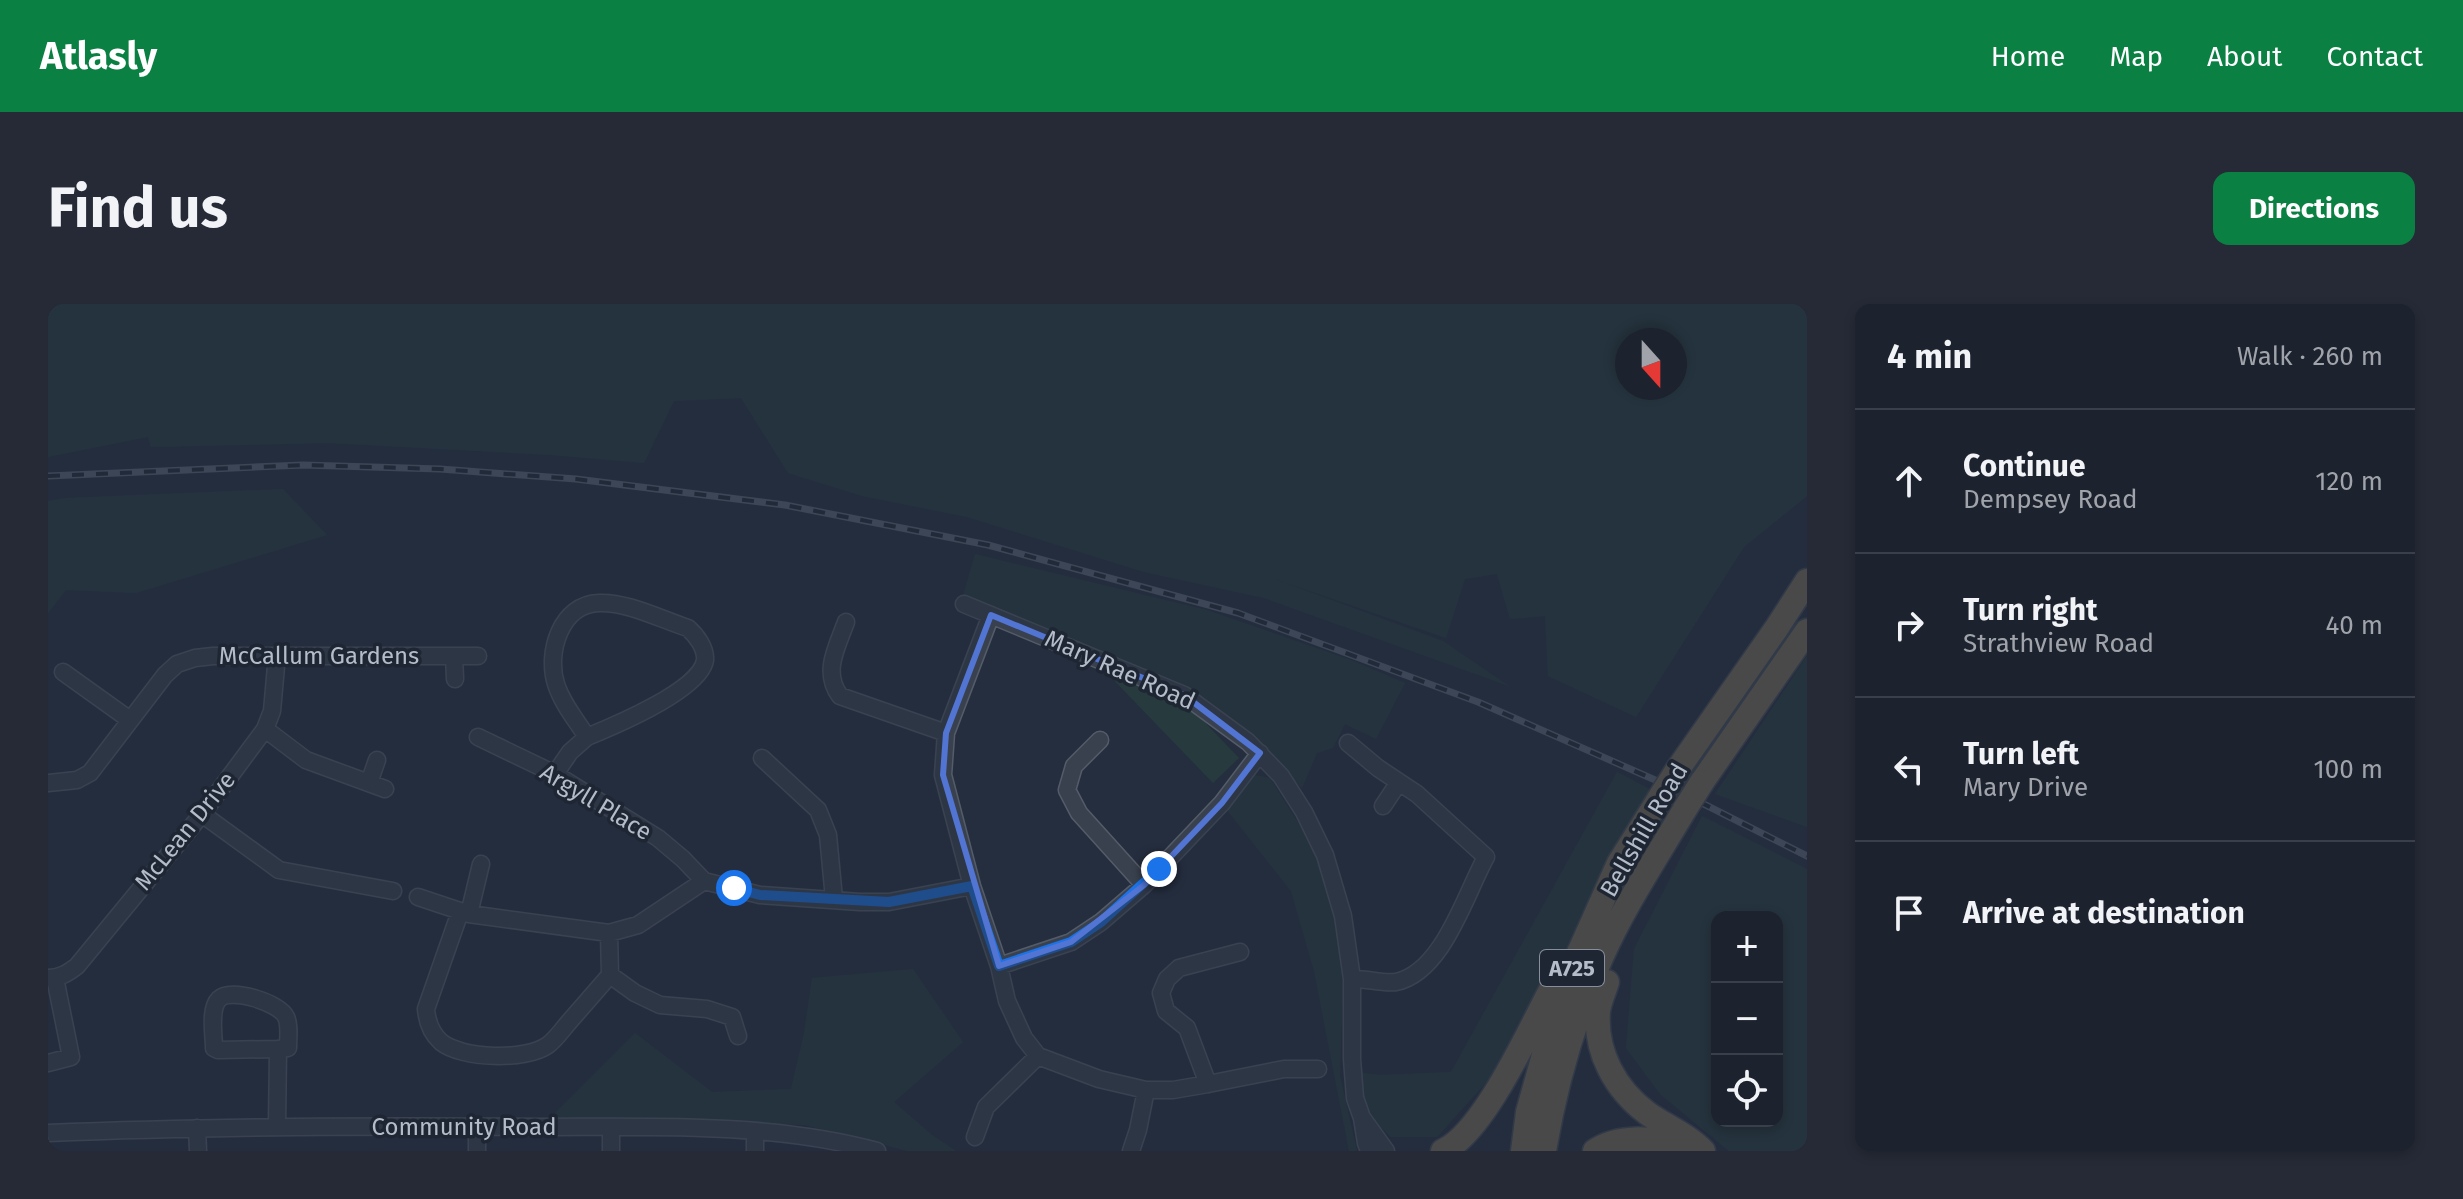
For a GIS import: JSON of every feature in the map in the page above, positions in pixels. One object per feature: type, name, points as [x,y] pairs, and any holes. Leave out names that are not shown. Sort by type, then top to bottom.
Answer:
[{"type":"highway","name":"Bellshill Road","points":[[1523,1151],[1528,1112],[1570,973],[1619,863],[1678,769],[1807,581]]},
{"type":"highway","name":"Bellshill Road","points":[[1544,1151],[1550,1115],[1573,1031],[1601,958],[1635,892],[1702,782],[1807,631]]},
{"type":"highway","points":[[1443,1151],[1455,1145],[1499,1089],[1619,863]]},
{"type":"highway","points":[[1635,892],[1598,1009],[1598,1035],[1604,1061],[1623,1092],[1646,1112],[1701,1148]]},
{"type":"highway","points":[[1595,1151],[1619,1141],[1637,1139],[1701,1148]]},
{"type":"street","points":[[555,774],[570,752],[587,737],[669,697],[696,676],[705,657],[693,632],[615,604],[585,605],[575,610],[559,631],[552,661],[556,685],[587,737]]},
{"type":"street","name":"Mary Rae Road","points":[[964,604],[1184,695],[1260,753],[1281,776],[1304,812],[1325,855],[1343,916],[1352,979],[1355,1098],[1369,1151]]},
{"type":"street","points":[[991,615],[946,733],[943,775],[1007,1001],[1015,1021],[1038,1056],[1099,1079],[1146,1090],[1173,1090],[1284,1069],[1318,1069]]},
{"type":"street","points":[[846,622],[831,665],[831,679],[840,696],[946,733]]},
{"type":"street","name":"McCallum Gardens","points":[[48,783],[77,780],[90,773],[165,675],[177,664],[195,658],[277,655],[478,656]]},
{"type":"street","name":"McLean Drive","points":[[52,978],[77,966],[202,814],[265,729],[272,711],[277,655]]},
{"type":"street","name":"McCallum Gardens","points":[[454,656],[455,679]]},
{"type":"street","points":[[63,672],[130,720]]},
{"type":"street","points":[[265,729],[306,760],[377,786],[377,760]]},
{"type":"street","name":"Argyll Place","points":[[478,737],[555,774],[658,838],[704,881]]},
{"type":"street","points":[[1100,740],[1074,766],[1067,790],[1079,813],[1144,885]]},
{"type":"street","points":[[1348,743],[1417,794],[1486,857],[1446,937],[1426,966],[1411,977],[1393,983],[1352,979]]},
{"type":"street","points":[[999,966],[1071,942],[1101,922],[1144,885],[1222,803],[1260,753]]},
{"type":"street","points":[[762,758],[818,810],[828,835],[834,899]]},
{"type":"street","points":[[1383,806],[1399,782]]},
{"type":"street","points":[[202,814],[279,870],[393,891]]},
{"type":"street","points":[[481,864],[465,913],[426,1009],[427,1020],[442,1043],[457,1050],[506,1057],[534,1053],[550,1044],[610,975],[609,933]]},
{"type":"street","points":[[418,897],[465,913],[609,933],[638,925],[704,881],[760,895],[889,902],[972,886]]},
{"type":"street","points":[[365,904],[368,886]]},
{"type":"street","points":[[1208,1084],[1187,1028],[1166,1011],[1161,993],[1167,979],[1179,968],[1240,952]]},
{"type":"street","points":[[610,975],[635,993],[660,1005],[707,1009],[732,1017],[738,1036]]},
{"type":"street","points":[[48,1063],[71,1057],[52,978]]},
{"type":"street","points":[[229,993],[241,993],[280,1010],[286,1016],[288,1048],[278,1049],[214,1048],[214,1008],[219,999],[229,993]]},
{"type":"street","points":[[277,1127],[278,1049]]},
{"type":"street","points":[[975,1137],[986,1107],[1038,1056]]},
{"type":"street","points":[[1131,1151],[1146,1090]]},
{"type":"street","name":"Mary Rae Road","points":[[1362,1118],[1386,1151]]},
{"type":"street","points":[[477,1126],[477,1151]]},
{"type":"street","name":"Community Road","points":[[48,1133],[277,1127],[611,1127],[755,1131],[877,1151]]},
{"type":"street","points":[[611,1127],[611,1151]]},
{"type":"street","points":[[197,1128],[198,1151]]},
{"type":"street","points":[[755,1131],[755,1151]]},
{"type":"highlighted area","points":[[991,615],[1184,695],[1260,753],[1222,803],[1144,885],[1071,942],[999,966],[943,775],[946,733]]},
{"type":"green space","points":[[48,304],[1807,304],[1807,496],[1744,547],[1636,717],[1548,676],[1545,616],[1510,619],[1497,574],[1465,579],[1446,638],[1272,578],[1443,641],[1509,686],[1264,598],[1144,572],[967,517],[862,496],[788,473],[741,398],[674,401],[644,463],[328,443],[151,447],[148,437],[48,457]]},
{"type":"green space","points":[[283,489],[327,535],[136,593],[66,590],[48,613],[48,501]]},
{"type":"green space","points":[[975,554],[1207,610],[1351,660],[1405,683],[1376,739],[1345,724],[1333,748],[1317,753],[1302,788],[1183,685],[963,596]]},
{"type":"green space","points":[[1807,656],[1807,827],[1715,794]]},
{"type":"green space","points":[[1102,668],[1193,710],[1239,758],[1213,783]]},
{"type":"green space","points":[[1617,772],[1654,791],[1500,1067],[1437,1137],[1391,1137],[1364,1112],[1357,1072],[1379,1075],[1451,1072]]},
{"type":"green space","points":[[1249,774],[1270,778],[1312,845],[1337,919],[1343,985],[1340,1076],[1357,1151],[1349,1151],[1314,971],[1291,891],[1222,804]]},
{"type":"green space","points":[[1702,816],[1807,869],[1807,1151],[1729,1151],[1660,1094],[1626,1048],[1634,949]]},
{"type":"green space","points":[[913,969],[963,1042],[894,1102],[956,1151],[908,1151],[805,1125],[553,1122],[556,1112],[635,1033],[712,1092],[791,1089],[812,978]]},
{"type":"railway","points":[[48,476],[303,465],[440,469],[576,479],[785,505],[988,545],[1238,613],[1478,702],[1662,783],[1807,856]]},
{"type":"route","points":[[734,888],[760,895],[889,902],[972,886],[999,966],[1071,942],[1101,922],[1159,869]]}]
